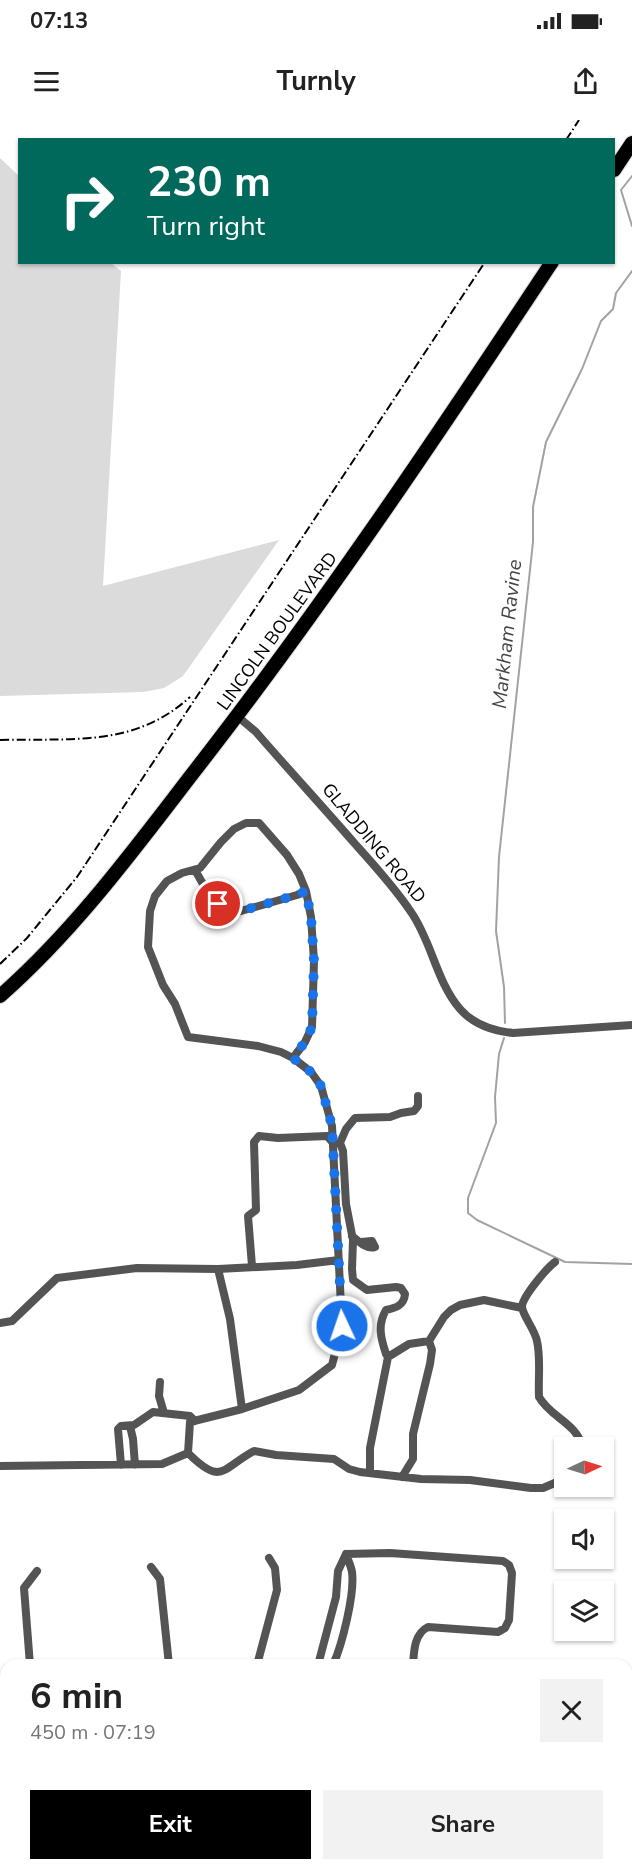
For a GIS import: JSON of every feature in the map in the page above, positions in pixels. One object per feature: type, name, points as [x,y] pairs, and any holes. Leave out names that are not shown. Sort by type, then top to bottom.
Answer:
[{"type":"main road","points":[[615,169],[632,143]]},
{"type":"main road","name":"LINCOLN BOULEVARD","points":[[0,996],[44,955],[96,895],[237,716],[342,573],[551,264]]},
{"type":"street","name":"GLADDING ROAD","points":[[237,716],[256,732],[384,877],[411,912],[431,948],[451,996],[472,1020],[497,1031],[513,1034],[632,1025]]},
{"type":"street","points":[[188,1453],[190,1422],[242,1409],[299,1390],[332,1365],[342,1326],[336,1143],[321,1086],[311,1072],[281,1052],[258,1046],[188,1037],[175,1004],[163,986],[148,947],[150,911],[155,896],[167,881],[182,873],[200,868],[234,829],[246,823],[259,823],[287,855],[306,891],[311,917],[313,950],[312,1027],[305,1042],[293,1058]]},
{"type":"street","points":[[195,870],[209,894],[226,910],[234,913],[306,891]]},
{"type":"street","points":[[226,910],[227,906],[236,899]]},
{"type":"street","points":[[336,1143],[344,1138],[346,1129],[355,1118],[390,1117],[414,1111],[418,1106],[418,1096]]},
{"type":"street","points":[[252,1266],[248,1216],[256,1210],[254,1142],[256,1138],[259,1136],[278,1138],[327,1136],[344,1151],[346,1204],[352,1236],[352,1275],[357,1284],[372,1291],[396,1287],[401,1288],[405,1294],[405,1299],[401,1304],[386,1310],[381,1320],[380,1336],[388,1357],[370,1449],[370,1473]]},
{"type":"street","points":[[352,1236],[361,1242]]},
{"type":"street","points":[[0,1323],[12,1321],[57,1278],[137,1268],[218,1269],[297,1265],[339,1260]]},
{"type":"street","points":[[555,1262],[535,1283],[523,1302],[522,1308],[537,1338],[539,1397],[551,1412],[574,1429],[578,1437]]},
{"type":"street","points":[[218,1269],[230,1319],[242,1409]]},
{"type":"street","points":[[388,1357],[409,1344],[429,1341],[444,1317],[460,1305],[491,1301],[522,1308]]},
{"type":"street","points":[[402,1477],[413,1459],[413,1434],[432,1350],[429,1341]]},
{"type":"street","points":[[160,1382],[159,1396],[164,1413]]},
{"type":"street","points":[[121,1465],[118,1429],[121,1426],[130,1426],[153,1412],[190,1416],[195,1421]]},
{"type":"street","points":[[130,1426],[135,1465]]},
{"type":"street","points":[[188,1453],[206,1469],[220,1472],[227,1471],[254,1451],[334,1459],[349,1469],[402,1477],[470,1480],[531,1488],[543,1488],[554,1483]]},
{"type":"street","points":[[0,1466],[162,1464],[188,1453]]},
{"type":"street","points":[[320,1659],[336,1598],[338,1571],[346,1554]]},
{"type":"street","points":[[335,1659],[344,1631],[350,1598],[352,1573],[346,1554]]},
{"type":"street","points":[[346,1554],[413,1555],[504,1561],[509,1565],[512,1573],[509,1620],[505,1628],[498,1632],[428,1627],[421,1630],[416,1640],[414,1659]]},
{"type":"street","points":[[259,1659],[277,1590],[275,1568],[268,1558]]},
{"type":"street","points":[[151,1567],[160,1579],[168,1659]]},
{"type":"street","points":[[30,1659],[24,1588],[37,1571]]},
{"type":"shaded area","points":[[0,158],[18,175],[18,264],[112,264],[121,271],[103,586],[279,540],[183,676],[164,688],[143,692],[0,696]]},
{"type":"waterway","name":"Markham Ravine","points":[[632,176],[621,190],[632,226]]},
{"type":"waterway","name":"Markham Ravine","points":[[505,1023],[504,987],[496,931],[499,857],[533,542],[533,507],[546,442],[582,369],[601,321],[613,309],[616,293],[632,271]]},
{"type":"waterway","name":"Markham Ravine","points":[[504,1038],[499,1054],[495,1097],[496,1123],[468,1198],[468,1213],[477,1220],[565,1262],[632,1264]]},
{"type":"railway","points":[[567,138],[579,120]]},
{"type":"railway","points":[[0,964],[27,938],[77,877],[484,264]]},
{"type":"railway","points":[[0,740],[76,739],[124,732],[147,725],[169,713],[190,697]]},
{"type":"route","points":[[218,904],[234,913],[306,891],[311,917],[314,961],[312,1027],[305,1042],[293,1058],[311,1072],[321,1086],[332,1126],[342,1326]]}]
